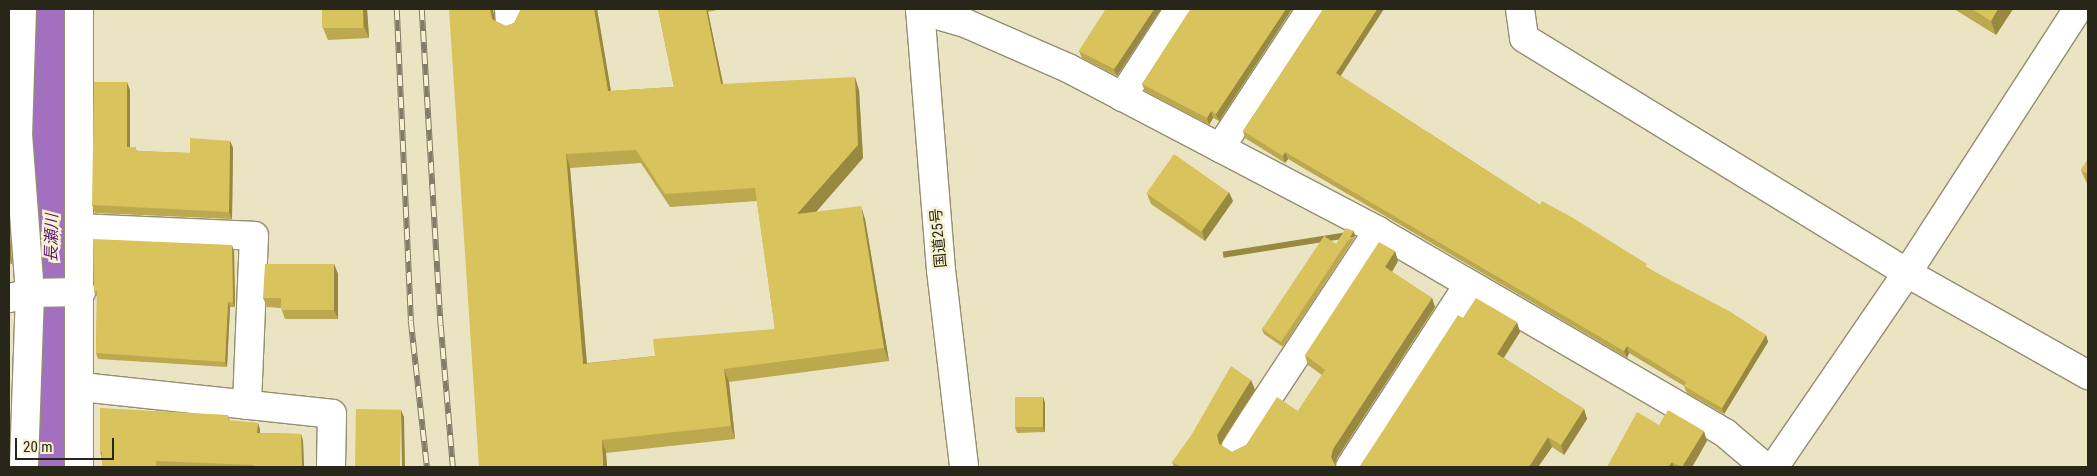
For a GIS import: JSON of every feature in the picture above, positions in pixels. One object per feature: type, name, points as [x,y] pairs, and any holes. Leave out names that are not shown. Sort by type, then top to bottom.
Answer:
[{"type":"main road","points":[[22,9],[14,135],[24,467]]},
{"type":"main road","points":[[79,9],[81,387],[79,467]]},
{"type":"main road","points":[[920,9],[966,23],[1068,68],[1378,231],[1725,433],[1765,467]]},
{"type":"main road","name":"国道25号","points":[[920,9],[942,270],[964,467]]},
{"type":"main road","points":[[1122,97],[1179,9]]},
{"type":"main road","points":[[1220,148],[1311,9]]},
{"type":"main road","points":[[1520,9],[1524,38],[1907,273],[2088,376]]},
{"type":"main road","points":[[1774,467],[1907,273],[2078,9]]},
{"type":"main road","points":[[80,228],[254,236],[247,405]]},
{"type":"main road","points":[[1236,446],[1378,231]]},
{"type":"main road","points":[[1350,467],[1469,284]]},
{"type":"main road","points":[[20,296],[80,292]]},
{"type":"main road","points":[[81,387],[332,414],[331,467]]},
{"type":"building","points":[[322,9],[363,9],[363,28],[322,28]]},
{"type":"building","points":[[449,9],[490,9],[492,19],[506,26],[514,23],[521,9],[594,9],[608,91],[674,87],[658,9],[706,9],[721,84],[855,77],[858,145],[797,214],[861,206],[884,348],[724,369],[731,426],[602,440],[603,467],[479,467]],"holes":[[[636,150],[665,194],[755,188],[775,329],[653,339],[655,356],[583,364],[566,154]]]},
{"type":"building","points":[[1106,9],[1154,9],[1114,69],[1079,51]]},
{"type":"building","points":[[1190,9],[1286,9],[1216,114],[1211,111],[1207,118],[1142,84]]},
{"type":"building","points":[[1322,9],[1377,9],[1336,73],[1540,205],[1542,201],[1573,218],[1647,264],[1645,267],[1729,311],[1766,335],[1722,408],[1684,386],[1686,382],[1627,346],[1624,351],[1285,152],[1283,156],[1243,131]]},
{"type":"building","points":[[1972,9],[1998,9],[1991,21]]},
{"type":"building","points":[[94,82],[127,82],[127,147],[136,147],[136,151],[190,153],[190,138],[230,141],[229,212],[92,205]]},
{"type":"building","points":[[1174,154],[1229,192],[1201,232],[1146,193]]},
{"type":"building","points":[[2088,159],[2088,174],[2081,170]]},
{"type":"building","points":[[1346,228],[1354,231],[1281,342],[1262,329],[1324,236],[1336,244]]},
{"type":"building","points":[[93,239],[232,245],[233,302],[228,302],[225,362],[96,353],[97,291],[94,291]]},
{"type":"building","points":[[1379,242],[1395,251],[1385,267],[1432,298],[1333,449],[1331,457],[1336,467],[1181,467],[1172,462],[1192,434],[1231,366],[1251,380],[1217,435],[1219,444],[1232,452],[1246,445],[1277,397],[1298,411],[1325,370],[1305,355]]},
{"type":"building","points":[[265,264],[334,264],[334,310],[281,310],[281,298],[263,298]]},
{"type":"building","points":[[1476,298],[1517,322],[1497,354],[1584,409],[1561,445],[1548,437],[1529,467],[1357,467],[1360,466],[1458,315],[1463,318]]},
{"type":"building","points":[[1015,397],[1043,397],[1043,427],[1015,427]]},
{"type":"building","points":[[100,408],[228,415],[228,420],[258,423],[257,433],[301,434],[302,467],[254,467],[254,465],[156,461],[156,467],[102,467]]},
{"type":"building","points":[[356,409],[401,410],[400,467],[355,467]]},
{"type":"building","points":[[1668,410],[1704,431],[1682,467],[1672,462],[1668,467],[1607,467],[1637,412],[1659,425]]},
{"type":"waterway","name":"長瀬川","points":[[48,467],[55,9]]},
{"type":"railway","points":[[397,9],[411,321],[427,467]]},
{"type":"railway","points":[[422,9],[441,326],[453,467]]}]
